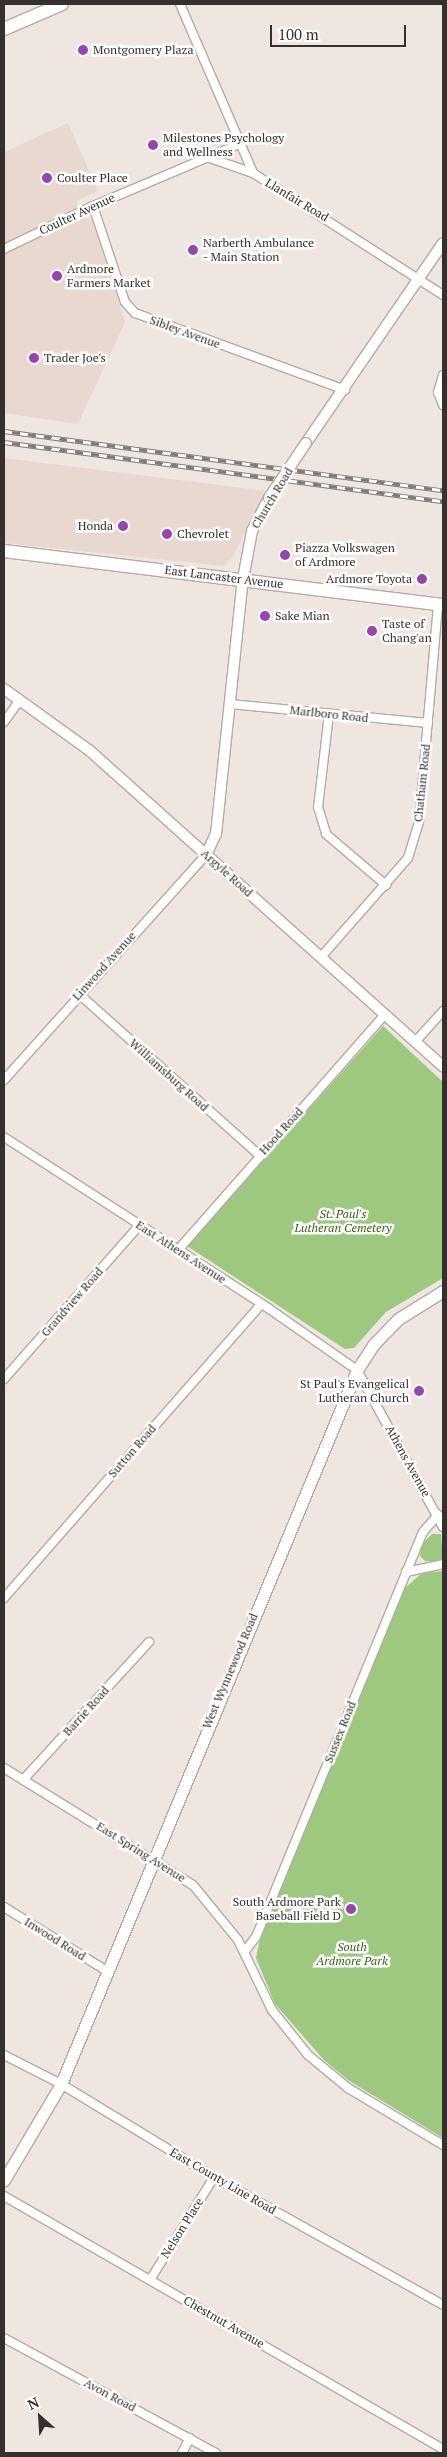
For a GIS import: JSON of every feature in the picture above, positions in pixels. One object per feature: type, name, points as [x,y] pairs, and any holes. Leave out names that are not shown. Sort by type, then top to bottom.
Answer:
[{"type":"main road","points":[[4,29],[62,4]]},
{"type":"main road","name":"East Lancaster Avenue","points":[[4,551],[243,578],[441,605]]},
{"type":"main road","name":"West Wynnewood Road","points":[[4,2180],[61,2084],[152,1858],[356,1370],[373,1345],[398,1319],[443,1291]]},
{"type":"street","name":"Llanfair Road","points":[[180,4],[253,173],[420,277],[443,294]]},
{"type":"street","name":"Coulter Avenue","points":[[4,249],[93,206],[239,144]]},
{"type":"street","points":[[207,158],[253,173]]},
{"type":"street","name":"Sibley Avenue","points":[[93,206],[125,302],[135,313],[345,390]]},
{"type":"street","name":"Church Road","points":[[206,855],[216,834],[243,578],[252,531],[269,498],[345,390],[443,243]]},
{"type":"street","points":[[443,375],[438,392],[443,405]]},
{"type":"street","name":"Chatham Road","points":[[321,957],[386,886],[408,858],[419,822],[441,605]]},
{"type":"street","name":"Argyle Road","points":[[4,689],[89,750],[443,1067]]},
{"type":"street","points":[[4,722],[20,700]]},
{"type":"street","name":"Marlboro Road","points":[[230,704],[428,723]]},
{"type":"street","points":[[329,714],[318,807],[326,834],[386,886]]},
{"type":"street","name":"Linwood Avenue","points":[[4,1080],[79,994],[206,855]]},
{"type":"street","name":"Williamsburg Road","points":[[79,994],[260,1155]]},
{"type":"street","points":[[415,1042],[443,1011]]},
{"type":"street","name":"Hood Road","points":[[178,1250],[385,1014]]},
{"type":"street","name":"East Athens Avenue","points":[[4,1137],[261,1304],[356,1370]]},
{"type":"street","name":"Grandview Road","points":[[4,1379],[140,1225]]},
{"type":"street","name":"Sutton Road","points":[[4,1598],[261,1304]]},
{"type":"street","name":"Athens Avenue","points":[[356,1370],[443,1527]]},
{"type":"street","name":"Sussex Road","points":[[245,1951],[256,1937],[422,1532],[438,1515]]},
{"type":"street","points":[[406,1572],[443,1564]]},
{"type":"street","name":"Barrie Road","points":[[23,1780],[149,1642]]},
{"type":"street","name":"East Spring Avenue","points":[[4,1768],[193,1885],[226,1922],[245,1951],[275,2015],[308,2055],[348,2088],[443,2145]]},
{"type":"street","name":"Inwood Road","points":[[4,1907],[107,1971]]},
{"type":"street","name":"East County Line Road","points":[[4,2056],[61,2084],[214,2177],[443,2305]]},
{"type":"street","name":"Nelson Place","points":[[150,2280],[214,2177]]},
{"type":"street","name":"Chestnut Avenue","points":[[4,2196],[443,2449]]},
{"type":"street","name":"Avon Road","points":[[4,2338],[216,2453]]},
{"type":"street","points":[[182,2453],[190,2438]]},
{"type":"shaded area","points":[[68,123],[98,191],[76,201],[84,218],[92,220],[125,322],[78,424],[4,413],[4,152]]},
{"type":"shaded area","points":[[4,458],[265,491],[232,558],[224,566],[4,543]]},
{"type":"green space","name":"St. Paul's Lutheran Cemetery","points":[[383,1026],[443,1082],[443,1278],[386,1312],[354,1348],[345,1349],[187,1246]]},
{"type":"green space","points":[[432,1534],[441,1534],[443,1562],[425,1561],[420,1556],[421,1545]]},
{"type":"green space","name":"South Ardmore Park","points":[[443,1571],[443,2138],[348,2080],[324,2060],[275,2004],[256,1958],[260,1939],[405,1588],[422,1573]]},
{"type":"railway","points":[[4,431],[443,490]]},
{"type":"railway","points":[[4,442],[443,501]]},
{"type":"place","name":"Montgomery Plaza","points":[[83,50]]},
{"type":"place","name":"Milestones Psychology and Wellness","points":[[153,145]]},
{"type":"place","name":"Coulter Place","points":[[47,178]]},
{"type":"place","name":"Narberth Ambulance - Main Station","points":[[193,250]]},
{"type":"place","name":"Ardmore Farmers Market","points":[[57,276]]},
{"type":"place","name":"Trader Joe's","points":[[34,358]]},
{"type":"place","name":"Honda","points":[[123,526]]},
{"type":"place","name":"Chevrolet","points":[[167,534]]},
{"type":"place","name":"Piazza Volkswagen of Ardmore","points":[[285,555]]},
{"type":"place","name":"Ardmore Toyota","points":[[422,579]]},
{"type":"place","name":"Sake Mian","points":[[265,616]]},
{"type":"place","name":"Taste of Chang'an","points":[[372,631]]},
{"type":"place","name":"St Paul's Evangelical Lutheran Church","points":[[419,1391]]},
{"type":"place","name":"South Ardmore Park Baseball Field D","points":[[351,1909]]}]
